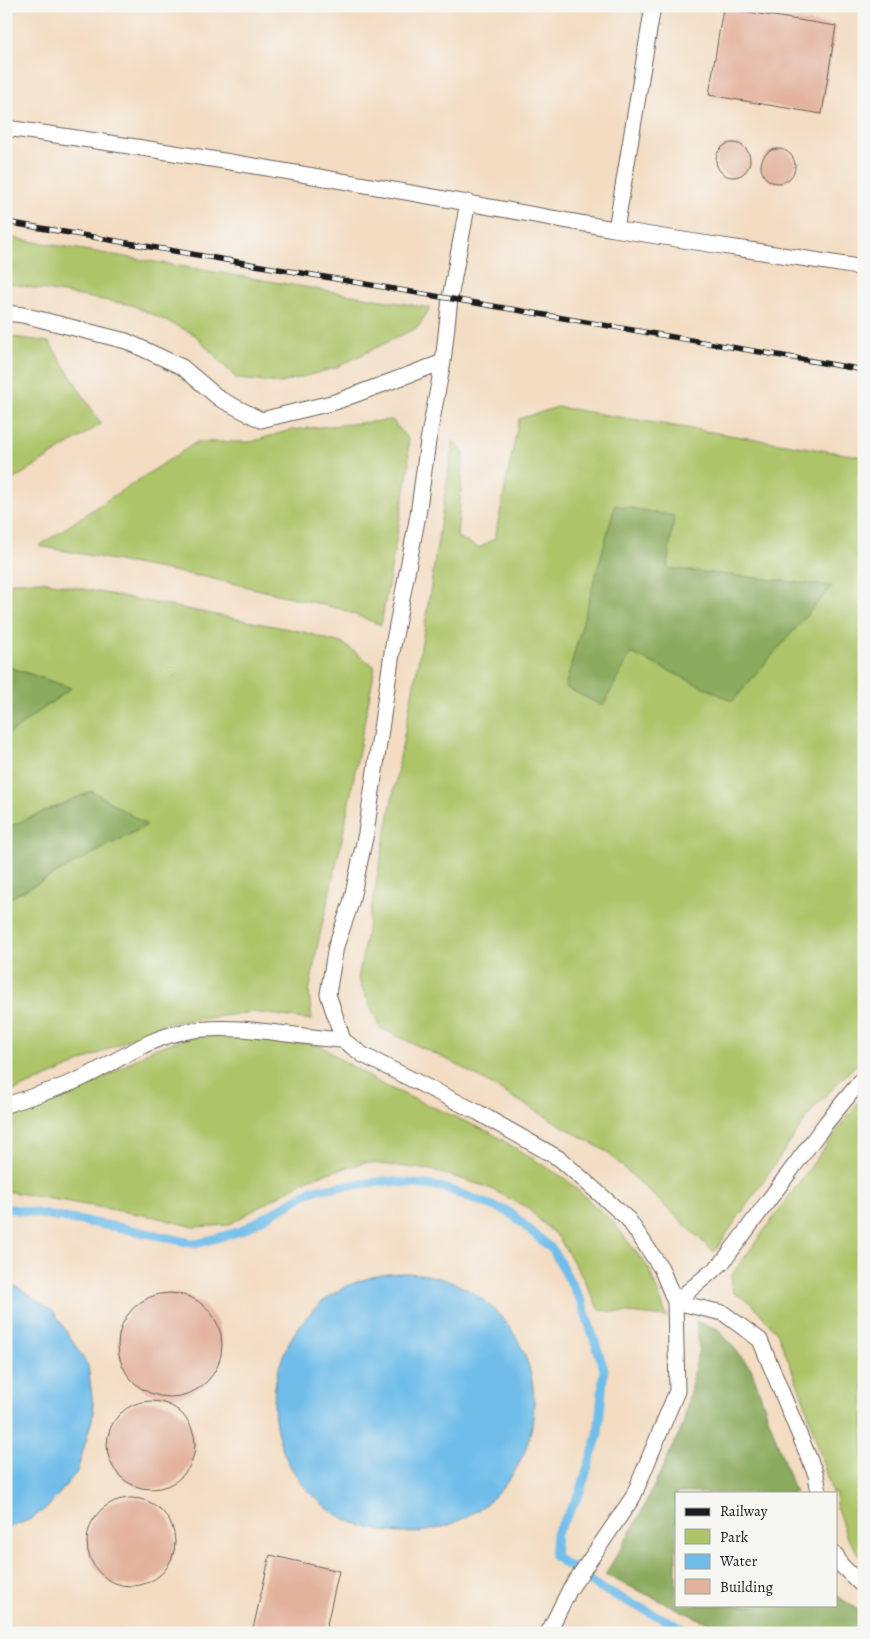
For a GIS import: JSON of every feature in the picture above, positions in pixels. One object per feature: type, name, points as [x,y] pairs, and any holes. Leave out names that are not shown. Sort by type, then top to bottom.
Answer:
[{"type":"lane","points":[[616,229],[653,6]]},
{"type":"lane","points":[[6,128],[133,146],[468,202],[616,229],[864,268]]},
{"type":"lane","points":[[342,1040],[328,994],[336,946],[351,903],[366,833],[393,646],[418,515],[428,441],[443,362],[450,298],[468,202]]},
{"type":"lane","points":[[6,313],[23,315],[126,341],[182,367],[220,399],[261,420],[335,402],[443,362]]},
{"type":"lane","points":[[6,1105],[78,1080],[150,1041],[188,1031],[232,1028],[342,1040],[363,1055],[479,1113],[560,1159],[628,1219],[661,1268],[675,1302],[677,1391],[633,1497],[570,1589],[548,1633]]},
{"type":"lane","points":[[675,1302],[722,1263],[826,1123],[864,1078]]},
{"type":"lane","points":[[675,1302],[723,1313],[760,1340],[812,1466],[819,1492]]},
{"type":"lane","points":[[838,1559],[841,1565],[864,1587]]},
{"type":"green space","points":[[6,237],[430,308],[418,327],[335,368],[280,383],[237,379],[194,334],[132,305],[6,283]]},
{"type":"green space","points":[[6,336],[49,342],[101,424],[6,484]]},
{"type":"green space","points":[[558,407],[864,457],[864,1056],[813,1109],[714,1252],[607,1152],[452,1062],[380,1028],[358,979],[424,631],[453,441],[464,454],[457,537],[479,548],[495,538],[519,419]]},
{"type":"green space","points":[[392,420],[408,439],[409,467],[381,625],[341,609],[214,579],[39,546],[197,442],[251,442],[290,430]]},
{"type":"green space","points":[[615,505],[674,516],[667,568],[832,586],[733,701],[631,653],[603,706],[565,687]]},
{"type":"green space","points":[[42,581],[304,632],[344,644],[375,667],[342,839],[318,943],[309,993],[312,1020],[253,1012],[162,1024],[61,1071],[6,1094],[6,900],[146,825],[92,791],[6,828],[6,736],[71,688],[6,666],[6,585],[11,582]]},
{"type":"green space","points":[[6,666],[71,688],[6,736]]},
{"type":"green space","points":[[92,791],[147,825],[6,900],[6,828]]},
{"type":"green space","points":[[242,1034],[322,1046],[383,1085],[491,1133],[564,1178],[613,1222],[649,1269],[667,1317],[599,1310],[559,1238],[526,1207],[485,1186],[431,1170],[365,1162],[308,1179],[228,1225],[194,1227],[155,1217],[6,1191],[6,1118],[36,1109],[88,1087],[153,1049],[194,1036]]},
{"type":"green space","points":[[864,1094],[864,1561],[847,1538],[838,1511],[838,1492],[832,1492],[804,1400],[778,1334],[752,1304],[733,1292],[731,1276]]},
{"type":"green space","points":[[696,1321],[718,1329],[751,1368],[795,1492],[675,1492],[675,1606],[838,1606],[838,1596],[864,1614],[864,1633],[729,1633],[605,1575],[639,1517],[683,1425],[699,1348]]},
{"type":"water","points":[[391,1273],[417,1273],[442,1278],[466,1288],[487,1302],[505,1320],[525,1353],[532,1378],[534,1403],[532,1428],[525,1453],[505,1486],[487,1504],[466,1518],[442,1528],[417,1533],[391,1533],[366,1528],[342,1518],[321,1504],[303,1486],[289,1465],[279,1441],[274,1416],[274,1390],[279,1365],[289,1341],[303,1320],[321,1302],[342,1288],[366,1278]]},
{"type":"water","points":[[6,1284],[17,1287],[54,1312],[88,1366],[94,1412],[77,1472],[48,1507],[29,1520],[6,1529]]},
{"type":"building","points":[[723,8],[836,26],[822,114],[709,95]]},
{"type":"building","points":[[733,143],[745,148],[750,160],[745,172],[733,177],[721,172],[716,160],[721,148]]},
{"type":"building","points":[[778,149],[790,154],[795,166],[790,178],[778,183],[766,178],[761,166],[766,154]]},
{"type":"building","points":[[170,1293],[190,1297],[199,1301],[207,1308],[214,1316],[218,1325],[222,1345],[218,1365],[214,1374],[207,1382],[199,1389],[190,1393],[170,1397],[150,1393],[141,1389],[133,1382],[126,1374],[122,1365],[118,1345],[122,1325],[126,1316],[133,1308],[141,1301],[150,1297]]},
{"type":"building","points":[[142,1401],[160,1401],[176,1408],[188,1420],[195,1436],[195,1454],[188,1470],[176,1482],[160,1489],[142,1489],[126,1482],[114,1470],[107,1454],[107,1436],[114,1420],[126,1408]]},
{"type":"building","points":[[131,1498],[148,1501],[156,1505],[168,1517],[172,1525],[175,1542],[172,1559],[168,1567],[156,1579],[148,1583],[131,1586],[114,1583],[106,1579],[94,1567],[90,1559],[87,1542],[90,1525],[94,1517],[106,1505],[114,1501]]},
{"type":"building","points":[[270,1555],[339,1571],[325,1633],[252,1633]]},
{"type":"building","points":[[107,1629],[122,1629],[130,1633],[95,1633]]},
{"type":"waterway","points":[[6,1208],[123,1228],[196,1244],[241,1231],[313,1190],[385,1181],[442,1187],[509,1212],[553,1250],[582,1303],[604,1369],[598,1435],[579,1495],[556,1534],[554,1556],[600,1588],[692,1633]]},
{"type":"railway","points":[[6,222],[864,370]]}]
